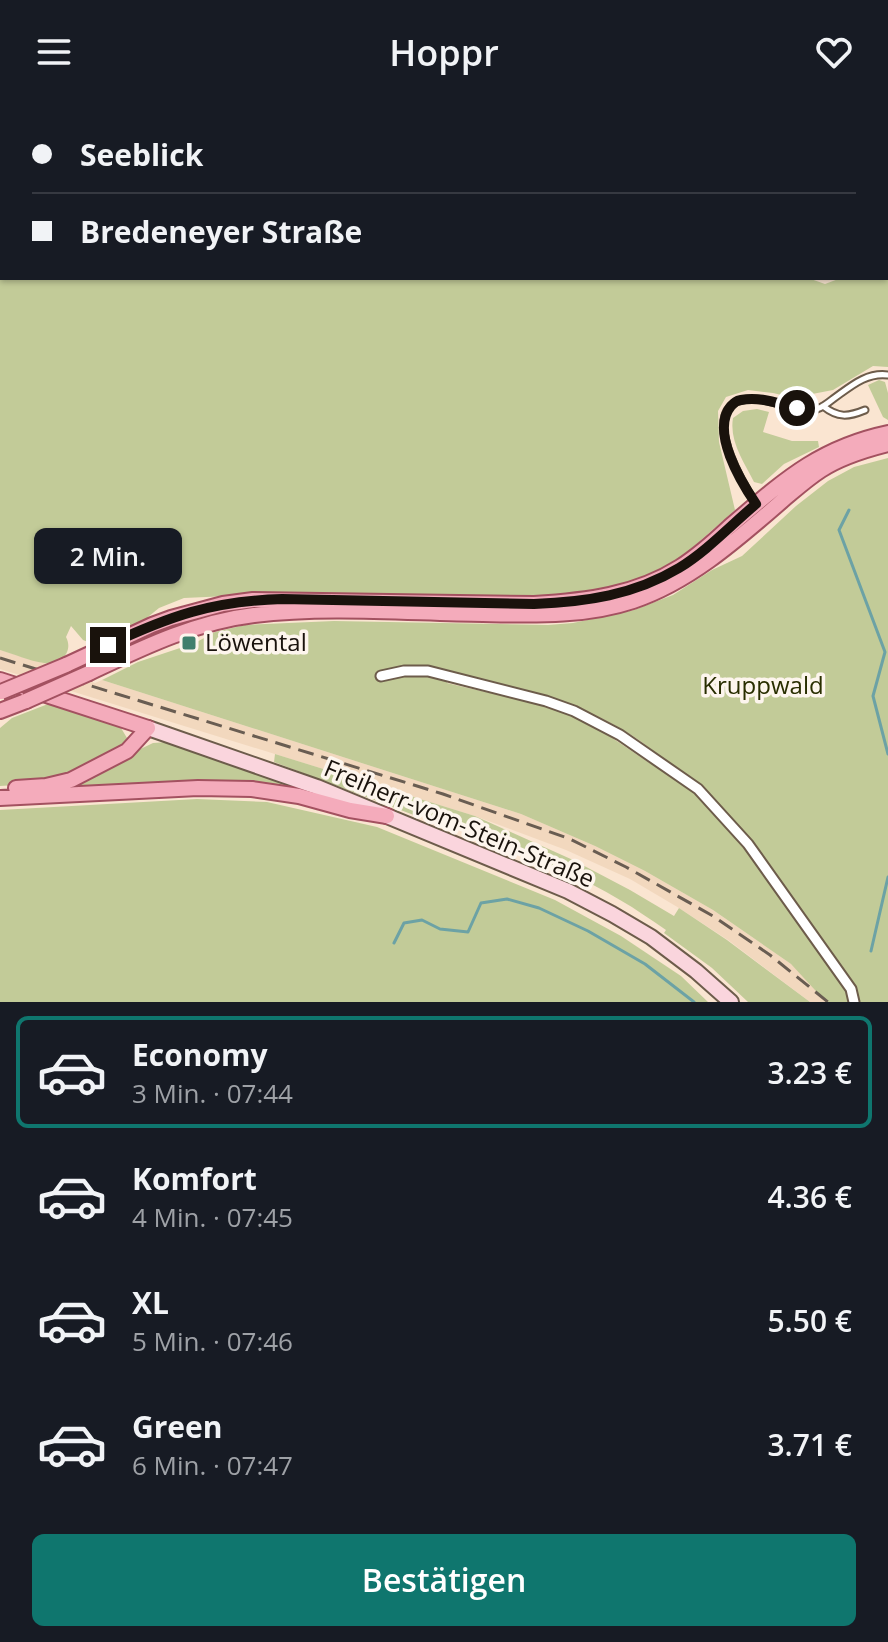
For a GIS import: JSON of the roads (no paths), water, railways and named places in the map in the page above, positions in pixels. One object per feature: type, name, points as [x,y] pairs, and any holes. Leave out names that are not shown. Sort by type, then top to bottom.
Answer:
[{"type":"main road","points":[[0,711],[141,649],[228,619],[320,611],[535,615],[603,609],[633,601],[687,576],[760,510],[787,478],[831,451],[888,433]]},
{"type":"main road","points":[[0,688],[66,665],[152,625],[223,604],[282,599],[534,604],[573,602],[629,591],[681,567],[821,470],[845,457],[888,444]]},
{"type":"main road","points":[[0,688],[148,728],[127,751],[71,780],[46,786],[0,789]]},
{"type":"main road","name":"Freiherr-vom-Stein-Straße","points":[[148,728],[317,787],[542,880],[651,937],[731,1002]]},
{"type":"main road","points":[[0,798],[198,788],[252,789],[387,816]]},
{"type":"street","points":[[381,676],[404,671],[428,671],[546,701],[574,711],[620,735],[659,761],[698,789],[748,844],[851,989],[854,1002]]},
{"type":"lane","points":[[760,510],[742,482],[724,437],[726,413],[734,402],[758,399],[815,409],[857,381],[888,375]]},
{"type":"lane","points":[[823,406],[839,416],[850,416],[865,410]]},
{"type":"waterway","points":[[849,510],[839,530],[885,652],[873,696],[888,754]]},
{"type":"waterway","points":[[871,951],[888,877]]},
{"type":"waterway","points":[[394,943],[404,923],[422,920],[440,929],[468,932],[481,903],[507,899],[539,908],[588,931],[645,964],[694,1002]]},
{"type":"railway","points":[[0,658],[443,794],[570,839],[713,916],[770,955],[828,1002]]},
{"type":"place","name":"Löwental","points":[[189,643]]},
{"type":"park label","name":"Kruppwald","points":[[763,686]]}]
